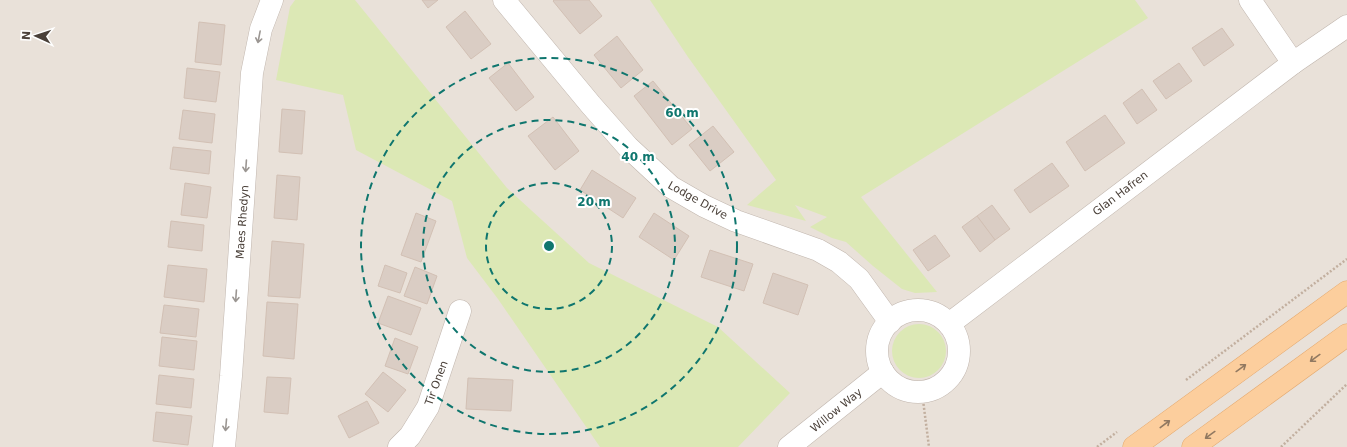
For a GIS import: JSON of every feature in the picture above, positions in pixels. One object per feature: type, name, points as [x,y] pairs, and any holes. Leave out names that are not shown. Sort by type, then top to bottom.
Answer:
[{"type":"main road","points":[[1134,447],[1347,292]]},
{"type":"main road","points":[[1193,447],[1347,335]]},
{"type":"street","name":"Maes Rhedyn","points":[[224,447],[252,73],[261,29],[272,0]]},
{"type":"street","name":"Lodge Drive","points":[[504,0],[590,105],[628,147],[671,187],[704,206],[736,221],[818,250],[839,262],[859,279],[890,322]]},
{"type":"street","points":[[1250,0],[1293,63]]},
{"type":"street","name":"Glan Hafren","points":[[949,324],[1293,63],[1347,26]]},
{"type":"street","name":"Tir Onen","points":[[399,447],[410,436],[428,407],[460,311]]},
{"type":"street","points":[[913,311],[926,311],[939,316],[949,324],[956,335],[959,347],[958,360],[954,372],[945,382],[934,389],[922,392],[911,392],[892,383],[883,372],[879,360],[878,346],[882,333],[890,322],[901,315],[913,311]]},
{"type":"street","name":"Willow Way","points":[[789,447],[883,372]]},
{"type":"path","points":[[1185,381],[1347,259]]},
{"type":"path","points":[[1281,447],[1347,384]]},
{"type":"path","points":[[922,392],[929,447]]},
{"type":"path","points":[[1097,447],[1122,428]]},
{"type":"shaded area","points":[[0,0],[1347,0],[1347,447],[0,447]]},
{"type":"green space","points":[[295,0],[355,0],[507,188],[589,263],[718,327],[790,393],[738,447],[600,447],[498,299],[467,258],[452,201],[356,150],[343,95],[276,80],[290,7]]},
{"type":"green space","points":[[650,0],[1135,0],[1148,18],[861,197],[937,292],[915,293],[902,289],[846,242],[832,238],[810,227],[827,217],[795,205],[806,221],[747,205],[776,180],[688,57]]},
{"type":"green space","points":[[914,324],[924,324],[934,328],[942,336],[946,346],[946,356],[942,366],[934,374],[924,378],[914,378],[904,374],[896,366],[892,356],[892,346],[896,336],[904,328]]},
{"type":"building","points":[[422,0],[438,0],[428,8]]},
{"type":"building","points":[[589,0],[602,16],[580,34],[553,1]]},
{"type":"building","points":[[465,11],[491,44],[471,59],[446,27]]},
{"type":"building","points":[[199,22],[225,25],[221,65],[195,62]]},
{"type":"building","points":[[1222,28],[1234,45],[1204,66],[1192,48]]},
{"type":"building","points":[[617,36],[643,70],[621,88],[594,55]]},
{"type":"building","points":[[508,63],[534,97],[516,111],[489,78]]},
{"type":"building","points":[[1179,63],[1192,81],[1166,99],[1153,81]]},
{"type":"building","points":[[187,68],[220,72],[216,102],[184,98]]},
{"type":"building","points":[[653,81],[692,129],[672,145],[634,96]]},
{"type":"building","points":[[1142,89],[1157,110],[1137,124],[1123,103]]},
{"type":"building","points":[[282,109],[305,111],[302,154],[279,152]]},
{"type":"building","points":[[183,110],[215,114],[212,143],[179,139]]},
{"type":"building","points":[[1105,115],[1125,143],[1085,171],[1066,142]]},
{"type":"building","points":[[553,117],[579,151],[555,170],[528,136]]},
{"type":"building","points":[[713,126],[734,152],[710,171],[689,145]]},
{"type":"building","points":[[173,147],[211,151],[209,174],[170,169]]},
{"type":"building","points":[[1052,163],[1069,186],[1030,213],[1014,190]]},
{"type":"building","points":[[592,170],[636,198],[623,218],[580,190]]},
{"type":"building","points":[[277,175],[300,177],[297,220],[274,218]]},
{"type":"building","points":[[185,183],[211,187],[207,218],[181,215]]},
{"type":"building","points":[[992,205],[1010,229],[995,240],[977,216]]},
{"type":"building","points":[[416,213],[436,221],[421,262],[401,255]]},
{"type":"building","points":[[654,213],[689,236],[674,260],[639,237]]},
{"type":"building","points":[[977,216],[995,240],[980,252],[962,227]]},
{"type":"building","points":[[171,221],[204,225],[202,251],[168,247]]},
{"type":"building","points":[[935,235],[950,256],[928,271],[913,250]]},
{"type":"building","points":[[272,241],[304,244],[300,298],[268,296]]},
{"type":"building","points":[[710,250],[753,264],[744,291],[701,277]]},
{"type":"building","points":[[168,265],[207,269],[204,302],[164,297]]},
{"type":"building","points":[[385,265],[407,273],[400,293],[378,286]]},
{"type":"building","points":[[415,267],[437,276],[427,304],[404,296]]},
{"type":"building","points":[[773,273],[808,285],[798,315],[763,303]]},
{"type":"building","points":[[388,296],[421,308],[411,335],[378,323]]},
{"type":"building","points":[[267,302],[298,304],[294,359],[263,356]]},
{"type":"building","points":[[164,305],[199,309],[196,337],[160,333]]},
{"type":"building","points":[[162,337],[197,341],[194,370],[159,366]]},
{"type":"building","points":[[395,338],[418,347],[408,374],[385,366]]},
{"type":"building","points":[[383,372],[406,390],[388,412],[365,394]]},
{"type":"building","points":[[159,375],[194,379],[191,408],[156,404]]},
{"type":"building","points":[[267,377],[291,378],[288,414],[264,412]]},
{"type":"building","points":[[468,378],[513,380],[511,411],[466,409]]},
{"type":"building","points":[[367,401],[379,423],[349,438],[338,416]]},
{"type":"building","points":[[156,412],[192,416],[188,445],[153,441]]}]
